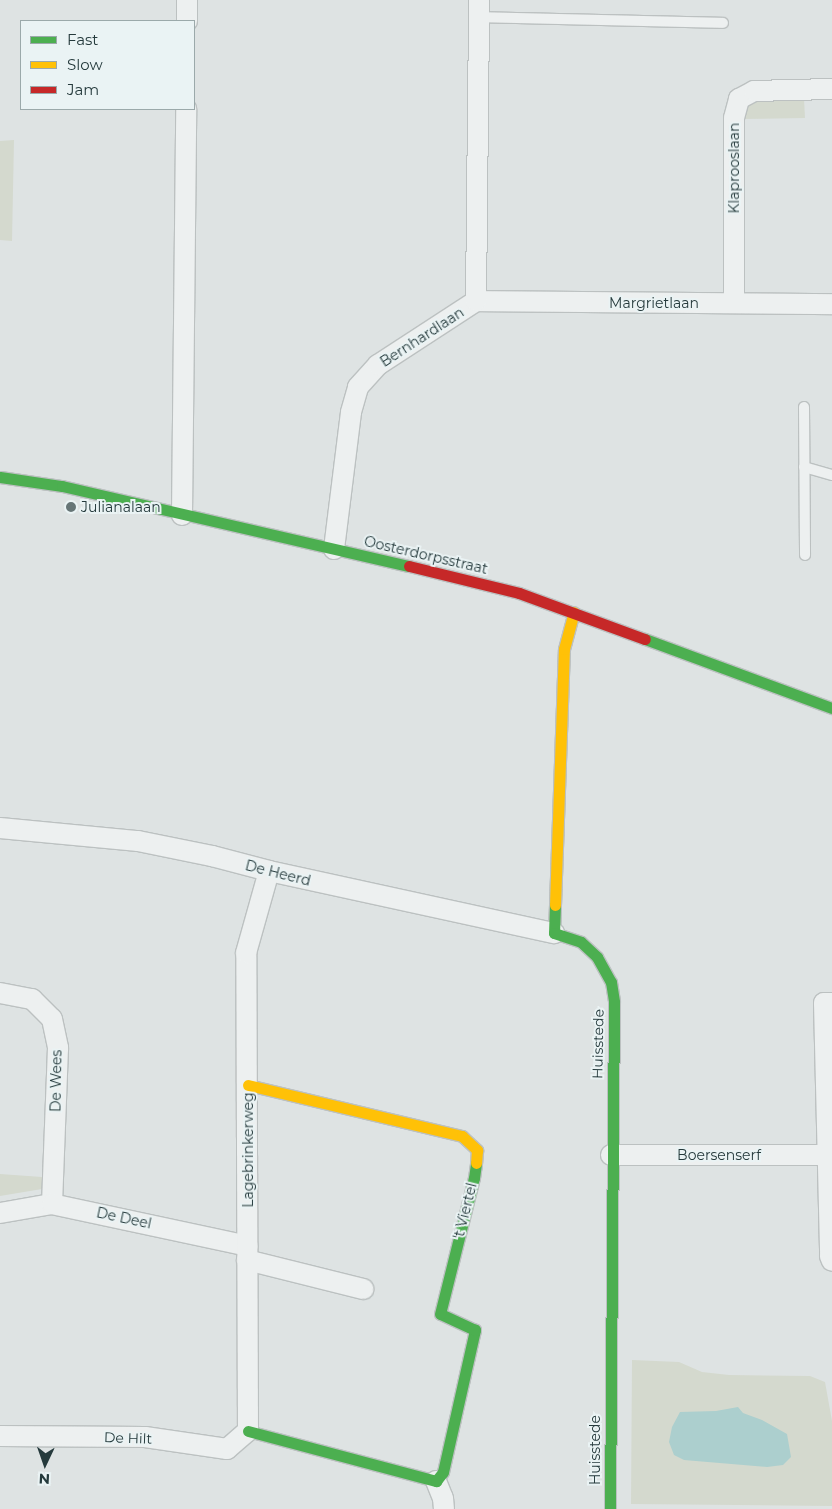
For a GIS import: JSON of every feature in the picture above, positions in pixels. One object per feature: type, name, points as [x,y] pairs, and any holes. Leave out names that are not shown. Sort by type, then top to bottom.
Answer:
[{"type":"street","points":[[187,0],[187,20]]},
{"type":"street","name":"Bernhardlaan","points":[[334,549],[351,412],[358,387],[378,364],[476,301],[479,8]]},
{"type":"street","name":"Klaprooslaan","points":[[734,303],[734,118],[739,99],[754,91],[832,89]]},
{"type":"street","points":[[182,515],[186,110]]},
{"type":"street","name":"Margrietlaan","points":[[476,301],[832,304]]},
{"type":"street","name":"Oosterdorpsstraat","points":[[0,477],[62,486],[120,502],[459,577],[519,593],[832,708]]},
{"type":"street","points":[[554,933],[564,650],[574,612]]},
{"type":"street","name":"De Heerd","points":[[0,828],[138,841],[212,856],[269,872],[554,933]]},
{"type":"street","name":"Lagebrinkerweg","points":[[248,1431],[246,953],[269,872]]},
{"type":"street","name":"Huisstede","points":[[554,933],[581,942],[597,957],[611,982],[614,1002],[611,1155],[610,1509]]},
{"type":"street","name":"De Wees","points":[[0,993],[32,999],[52,1019],[58,1048],[52,1204]]},
{"type":"street","points":[[832,1003],[824,1003],[830,1256],[832,1261]]},
{"type":"street","name":"'t Viertel","points":[[248,1085],[462,1136],[477,1150],[474,1178],[440,1314],[475,1330],[443,1472],[436,1481]]},
{"type":"street","name":"Boersenserf","points":[[611,1155],[829,1155]]},
{"type":"street","name":"De Deel","points":[[0,1213],[52,1204],[247,1253]]},
{"type":"street","points":[[247,1253],[363,1289]]},
{"type":"street","points":[[248,1431],[436,1481],[443,1498],[444,1509]]},
{"type":"street","name":"De Hilt","points":[[0,1436],[146,1437],[227,1449],[248,1431]]},
{"type":"lane","points":[[479,8],[723,23]]},
{"type":"lane","points":[[804,407],[805,555]]},
{"type":"lane","points":[[804,467],[832,474]]},
{"type":"shaded area","points":[[804,99],[805,118],[741,119],[744,107],[757,100]]},
{"type":"shaded area","points":[[14,140],[12,241],[0,240],[0,141]]},
{"type":"shaded area","points":[[0,1174],[42,1177],[42,1189],[0,1196]]},
{"type":"shaded area","points":[[632,1360],[679,1362],[702,1372],[729,1375],[810,1376],[825,1382],[832,1421],[832,1506],[631,1504]]},
{"type":"water","points":[[738,1407],[743,1413],[762,1420],[787,1434],[791,1457],[783,1465],[767,1467],[684,1460],[674,1455],[669,1442],[672,1427],[680,1412],[716,1411]]},
{"type":"traffic: fast","points":[[0,477],[62,486],[409,566]]},
{"type":"traffic: fast","points":[[645,639],[832,708]]},
{"type":"traffic: fast","points":[[555,905],[554,933],[581,942],[597,957],[611,982],[614,1002],[610,1509]]},
{"type":"traffic: fast","points":[[248,1431],[436,1481],[443,1472],[475,1330],[440,1314],[474,1178],[476,1163]]},
{"type":"traffic: slow","points":[[555,905],[564,649],[574,612]]},
{"type":"traffic: slow","points":[[248,1085],[462,1136],[477,1150],[476,1163]]},
{"type":"traffic: jam","points":[[409,566],[519,593],[645,639]]},
{"type":"place","name":"Julianalaan","points":[[71,507]]}]
